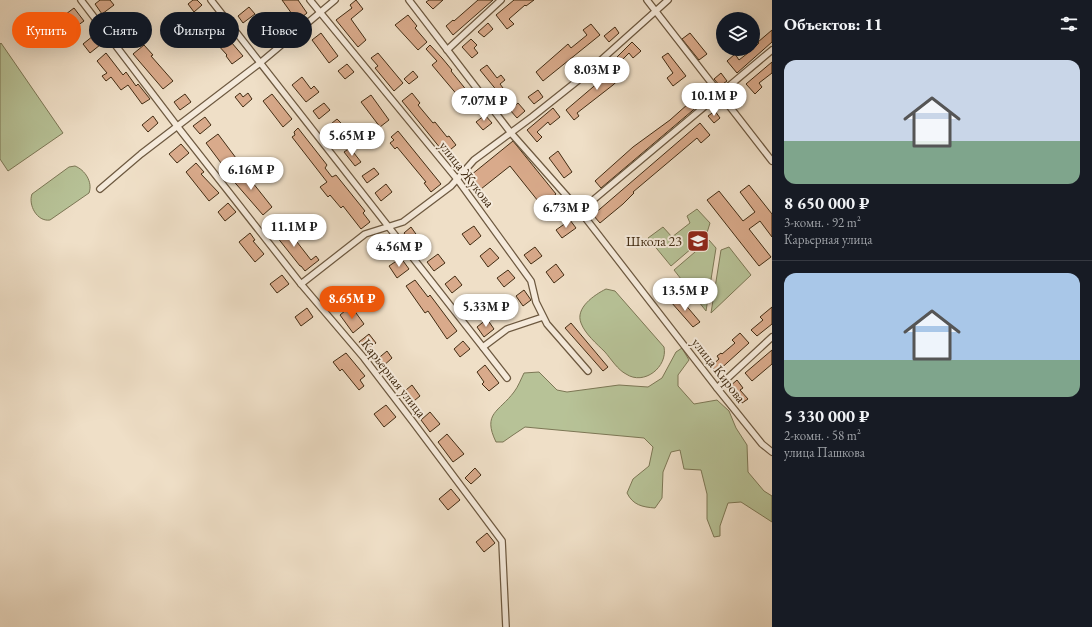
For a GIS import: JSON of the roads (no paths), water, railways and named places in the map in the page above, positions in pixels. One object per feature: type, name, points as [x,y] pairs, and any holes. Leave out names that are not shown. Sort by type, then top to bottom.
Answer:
[{"type":"street","name":"Карьерная улица","points":[[81,0],[177,126],[301,284],[409,416],[502,541],[506,627]]},
{"type":"street","points":[[212,0],[507,378]]},
{"type":"street","name":"улица Жукова","points":[[310,0],[457,179],[531,281],[536,302],[547,324],[588,372]]},
{"type":"street","points":[[100,189],[141,154],[260,63],[335,0]]},
{"type":"street","name":"улица Кирова","points":[[409,0],[511,132],[580,212],[717,388],[762,444],[772,452]]},
{"type":"street","points":[[448,50],[501,0]]},
{"type":"street","points":[[647,0],[772,162]]},
{"type":"street","points":[[301,284],[365,234],[389,225],[403,222],[451,186],[474,160],[581,78],[668,0]]},
{"type":"street","points":[[580,212],[772,50]]},
{"type":"street","points":[[483,347],[508,329],[543,317]]},
{"type":"street","points":[[717,388],[772,337]]},
{"type":"place","name":"Школа 23","points":[[698,241]]}]
